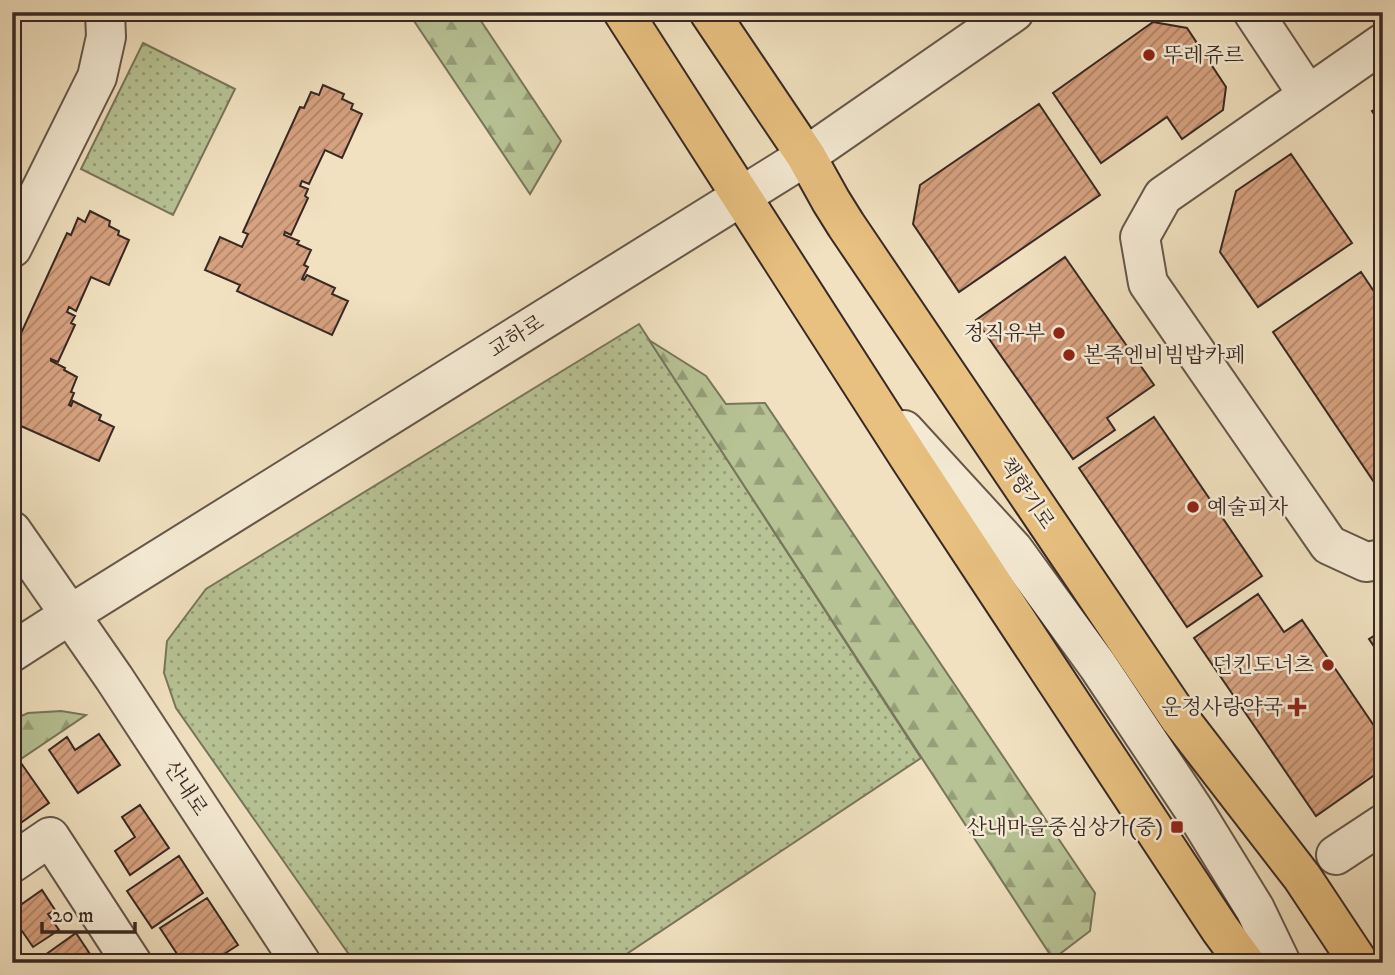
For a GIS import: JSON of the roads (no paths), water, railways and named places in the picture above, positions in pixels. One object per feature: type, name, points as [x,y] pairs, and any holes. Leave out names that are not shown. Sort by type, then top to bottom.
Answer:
[{"type":"main road","points":[[623,12],[860,382],[1245,963]]},
{"type":"main road","name":"책향기로","points":[[709,12],[806,156],[846,225],[1180,719],[1302,877],[1359,963]]},
{"type":"street","points":[[12,248],[97,77],[106,37],[105,12]]},
{"type":"street","name":"교하로","points":[[12,652],[806,156],[1014,12]]},
{"type":"street","points":[[1253,12],[1308,95]]},
{"type":"street","points":[[1383,43],[1163,196],[1140,237],[1148,283],[1329,545],[1366,562],[1383,559]]},
{"type":"street","points":[[860,382],[1013,549],[1098,666],[1195,810],[1255,909],[1281,963]]},
{"type":"street","name":"산내로","points":[[12,531],[71,614],[301,963]]},
{"type":"street","points":[[1180,719],[1268,900],[1307,963]]},
{"type":"street","points":[[1336,855],[1383,824]]},
{"type":"street","points":[[12,863],[50,837],[132,963]]},
{"type":"place","name":"뚜레쥬르","points":[[1149,55]]},
{"type":"place","name":"정직유부","points":[[1059,333]]},
{"type":"place","name":"본죽엔비빔밥카페","points":[[1069,355]]},
{"type":"place","name":"예술피자","points":[[1193,507]]},
{"type":"place","name":"던킨도너츠","points":[[1328,665]]},
{"type":"place","name":"운정사랑약국","points":[[1297,707]]},
{"type":"place","name":"산내마을중심상가(중)","points":[[1177,827]]}]
